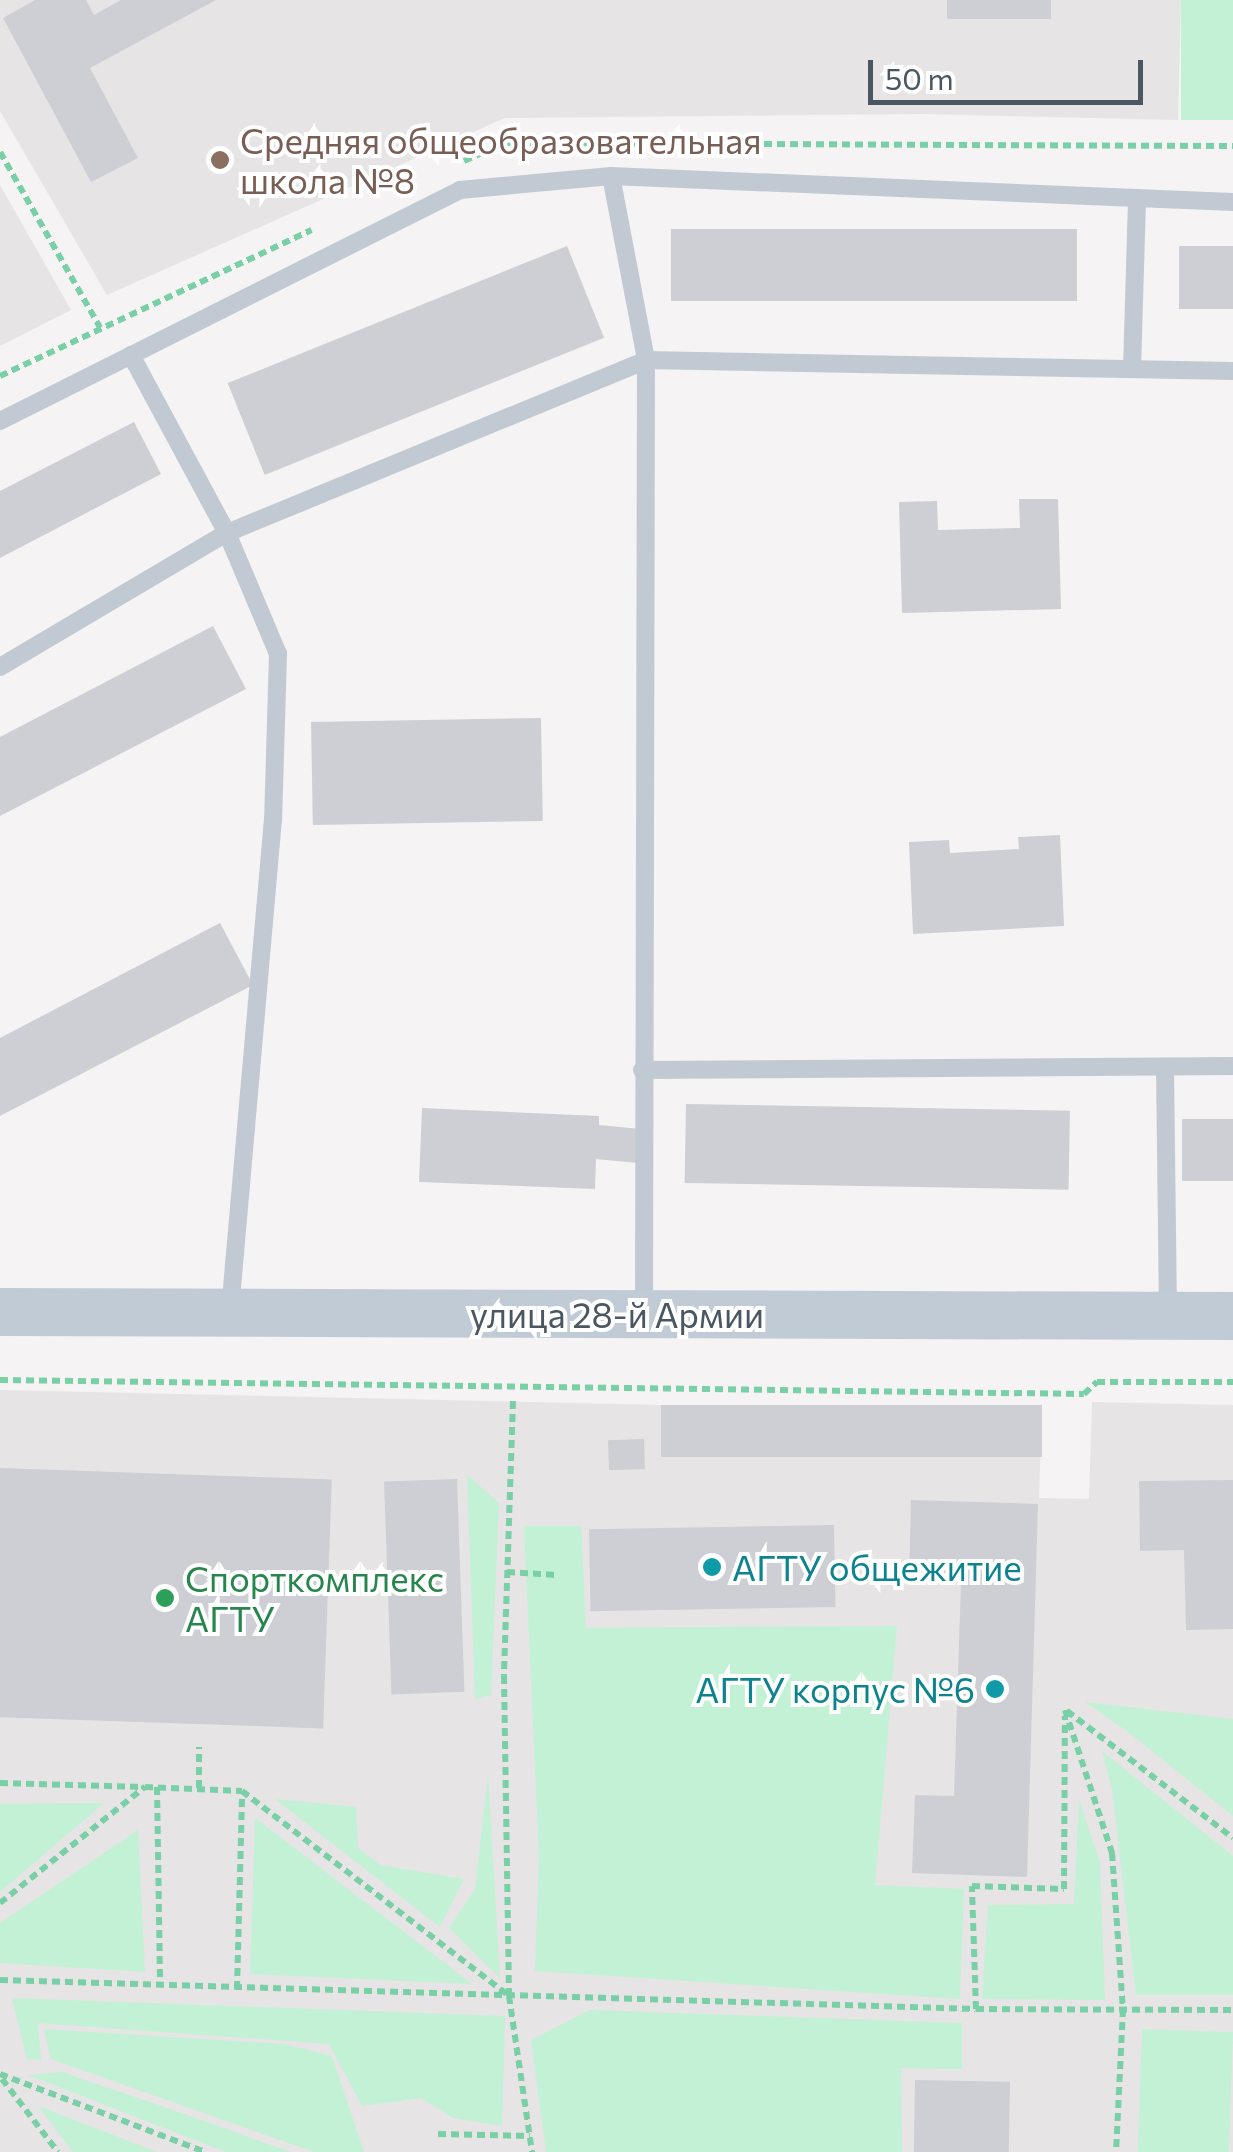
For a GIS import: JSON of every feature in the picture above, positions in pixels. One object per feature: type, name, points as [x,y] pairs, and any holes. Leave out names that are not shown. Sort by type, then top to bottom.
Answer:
[{"type":"main road","name":"улица 28-й Армии","points":[[0,1312],[1233,1316]]},
{"type":"lane","points":[[611,176],[646,360],[644,1314]]},
{"type":"lane","points":[[0,421],[460,190],[611,176],[1233,202]]},
{"type":"lane","points":[[1132,369],[1136,200]]},
{"type":"lane","points":[[131,355],[227,533],[278,654],[273,819],[230,1313]]},
{"type":"lane","points":[[0,667],[227,533],[646,360],[1233,371]]},
{"type":"lane","points":[[642,1070],[1233,1066]]},
{"type":"lane","points":[[1164,1068],[1168,1316]]},
{"type":"path","points":[[0,152],[100,327]]},
{"type":"path","points":[[0,376],[116,319]]},
{"type":"path","points":[[0,1380],[1084,1394],[1097,1382],[1233,1382]]},
{"type":"path","points":[[513,1401],[506,1572],[509,1996],[532,2152]]},
{"type":"path","points":[[506,1572],[556,1576]]},
{"type":"path","points":[[976,2009],[972,1886],[1064,1889],[1064,1710]]},
{"type":"path","points":[[1064,1710],[1233,1838]]},
{"type":"path","points":[[1064,1710],[1112,1854],[1123,2009],[1116,2152]]},
{"type":"path","points":[[198,1788],[199,1747]]},
{"type":"path","points":[[0,1783],[242,1790],[509,1996]]},
{"type":"path","points":[[0,1903],[144,1786]]},
{"type":"path","points":[[157,1787],[160,1986]]},
{"type":"path","points":[[237,1989],[242,1790]]},
{"type":"path","points":[[0,1980],[976,2009],[1233,2010]]},
{"type":"path","points":[[1,2076],[58,2152]]},
{"type":"path","points":[[1,2076],[205,2152]]},
{"type":"path","points":[[438,2134],[530,2136]]},
{"type":"shaded area","name":"Средняя общеобразовательная школа №8","points":[[0,0],[1181,0],[1178,120],[923,114],[505,118],[107,295],[0,111]]},
{"type":"shaded area","points":[[0,185],[71,310],[0,346]]},
{"type":"shaded area","points":[[0,1390],[661,1405],[1042,1406],[1039,1498],[1089,1499],[1092,1402],[1233,1405],[1233,2152],[0,2152]]},
{"type":"green space","points":[[1181,0],[1233,0],[1233,120],[1181,120]]},
{"type":"green space","points":[[467,1475],[499,1503],[491,1695],[475,1699]]},
{"type":"green space","points":[[524,1526],[581,1526],[586,1628],[897,1626],[875,1885],[964,1889],[960,1999],[535,1971],[539,1857]]},
{"type":"green space","points":[[1085,1702],[1233,1719],[1233,1816],[1127,1731]]},
{"type":"green space","points":[[1102,1751],[1233,1856],[1233,1995],[1136,1995],[1112,1789]]},
{"type":"green space","points":[[488,1773],[500,1978],[449,1928],[475,1889]]},
{"type":"green space","points":[[275,1799],[356,1807],[358,1848],[380,1865],[464,1879],[440,1927]]},
{"type":"green space","points":[[1079,1799],[1100,1863],[1105,2000],[982,1999],[988,1905],[1074,1904]]},
{"type":"green space","points":[[104,1803],[0,1892],[0,1804]]},
{"type":"green space","points":[[255,1818],[472,1984],[250,1974]]},
{"type":"green space","points":[[138,1830],[145,1972],[0,1963],[0,1923]]},
{"type":"green space","points":[[12,1998],[505,2016],[502,2126],[453,2118],[421,2098],[362,2106],[329,2044],[38,2023],[41,2060],[27,2059]]},
{"type":"green space","points":[[590,2010],[962,2023],[962,2069],[901,2068],[902,2152],[546,2152],[531,2040]]},
{"type":"green space","points":[[44,2029],[284,2044],[332,2056],[364,2152],[314,2152],[51,2059]]},
{"type":"green space","points":[[1142,2029],[1233,2032],[1229,2152],[1138,2152]]},
{"type":"green space","points":[[62,2072],[290,2152],[226,2152],[28,2075]]},
{"type":"green space","points":[[38,2106],[157,2152],[73,2152]]},
{"type":"building","points":[[35,0],[86,0],[94,15],[121,0],[216,0],[90,68],[138,158],[91,182],[3,18]]},
{"type":"building","points":[[947,0],[1051,0],[1051,19],[947,19]]},
{"type":"building","points":[[671,229],[1077,229],[1077,301],[671,301]]},
{"type":"building","points":[[567,246],[604,338],[265,475],[228,383]]},
{"type":"building","points":[[1179,246],[1233,246],[1233,309],[1179,309]]},
{"type":"building","points":[[134,422],[161,474],[0,558],[0,491]]},
{"type":"building","points":[[1019,499],[1058,499],[1061,609],[902,613],[899,502],[937,501],[938,530],[1020,528]]},
{"type":"building","points":[[213,626],[246,689],[0,816],[0,737]]},
{"type":"building","points":[[541,718],[543,821],[313,825],[311,722]]},
{"type":"building","points":[[1060,835],[1064,926],[913,934],[909,842],[949,840],[950,853],[1019,849],[1018,837]]},
{"type":"building","points":[[220,923],[253,985],[0,1116],[0,1038]]},
{"type":"building","points":[[686,1104],[1070,1111],[1069,1190],[685,1183]]},
{"type":"building","points":[[422,1108],[599,1116],[599,1125],[641,1129],[638,1163],[596,1159],[595,1189],[419,1182]]},
{"type":"building","points":[[1182,1119],[1233,1119],[1233,1181],[1182,1181]]},
{"type":"building","points":[[661,1405],[1042,1405],[1042,1457],[661,1457]]},
{"type":"building","points":[[644,1439],[645,1469],[609,1470],[608,1440]]},
{"type":"building","name":"Спорткомплекс АГТУ","points":[[0,1468],[332,1480],[323,1728],[0,1717]]},
{"type":"building","points":[[457,1479],[464,1692],[391,1694],[384,1482]]},
{"type":"building","points":[[1233,1480],[1233,1629],[1186,1630],[1184,1550],[1140,1551],[1139,1481]]},
{"type":"building","name":"АГТУ корпус №6","points":[[911,1500],[1038,1504],[1027,1877],[912,1873],[915,1795],[954,1796],[961,1583],[909,1582]]},
{"type":"building","name":"АГТУ общежитие","points":[[834,1525],[835,1607],[590,1611],[589,1529]]},
{"type":"building","points":[[915,2080],[1010,2082],[1009,2152],[914,2152]]},
{"type":"place","name":"Средняя общеобразовательная школа №8","points":[[220,160]]},
{"type":"place","name":"АГТУ общежитие","points":[[712,1567]]},
{"type":"place","name":"Спорткомплекс АГТУ","points":[[165,1598]]},
{"type":"place","name":"АГТУ корпус №6","points":[[995,1689]]}]
